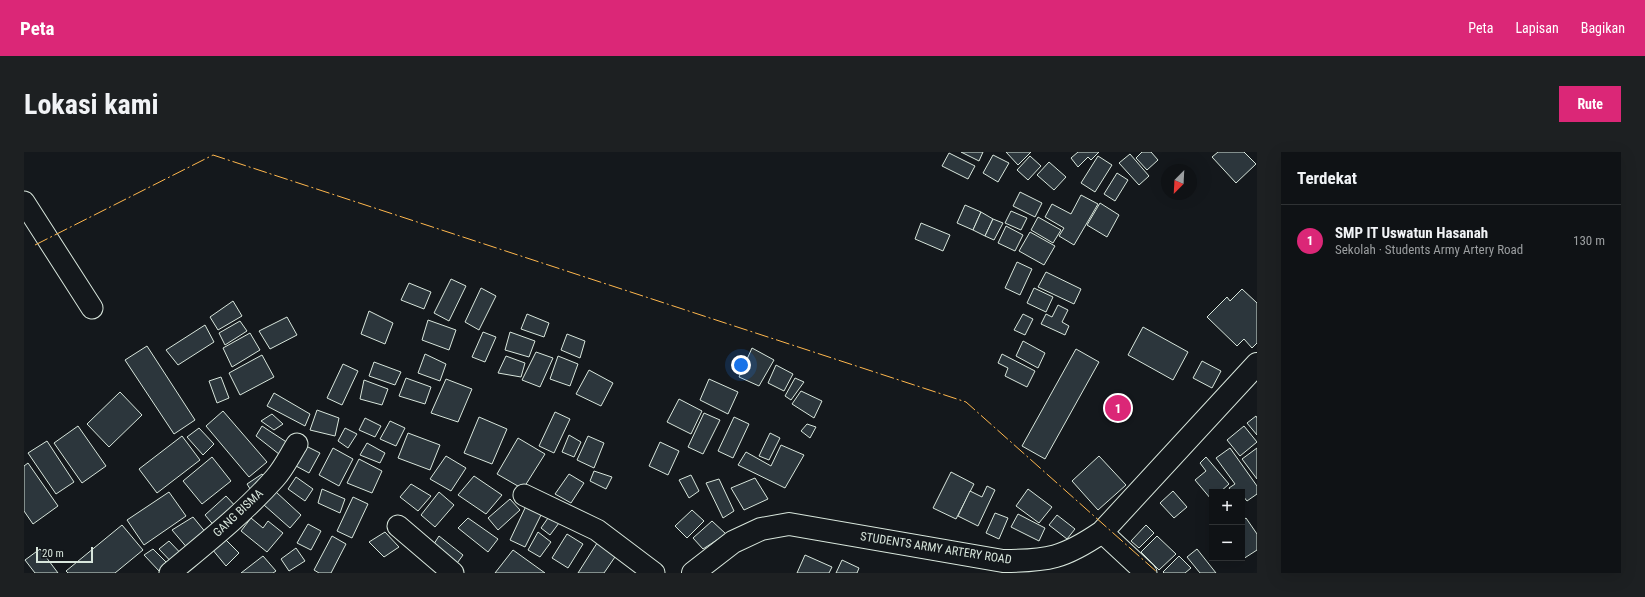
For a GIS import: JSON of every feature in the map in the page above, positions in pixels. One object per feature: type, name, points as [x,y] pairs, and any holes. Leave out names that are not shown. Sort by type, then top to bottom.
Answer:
[{"type":"main road","name":"STUDENTS ARMY ARTERY ROAD","points":[[693,573],[733,542],[761,529],[789,524],[1003,561],[1033,561],[1057,557],[1081,546],[1102,532],[1257,364]]},
{"type":"street","points":[[24,202],[92,308]]},
{"type":"street","name":"GANG BISMA","points":[[170,573],[201,548],[254,500],[277,476],[297,444]]},
{"type":"street","points":[[524,496],[597,530],[654,573]]},
{"type":"street","points":[[398,526],[453,573]]},
{"type":"street","points":[[1102,532],[1132,565],[1146,573]]},
{"type":"building","points":[[961,152],[983,152],[979,161]]},
{"type":"building","points":[[1006,152],[1031,152],[1018,165]]},
{"type":"building","points":[[1078,152],[1099,152],[1091,160],[1088,157],[1078,167],[1071,158]]},
{"type":"building","points":[[1142,152],[1151,152],[1158,160],[1147,170],[1136,158]]},
{"type":"building","points":[[1218,152],[1244,152],[1256,164],[1236,183],[1212,157]]},
{"type":"building","points":[[949,153],[975,166],[968,179],[942,166]]},
{"type":"building","points":[[1130,154],[1149,176],[1139,185],[1119,163]]},
{"type":"building","points":[[993,155],[1009,163],[998,182],[983,173]]},
{"type":"building","points":[[1030,156],[1041,166],[1028,180],[1017,170]]},
{"type":"building","points":[[1098,156],[1112,165],[1095,192],[1081,183]]},
{"type":"building","points":[[1049,162],[1066,177],[1054,190],[1037,175]]},
{"type":"building","points":[[1117,173],[1128,180],[1115,201],[1104,194]]},
{"type":"building","points":[[1020,192],[1042,203],[1035,217],[1013,206]]},
{"type":"building","points":[[1081,195],[1098,204],[1074,245],[1059,236],[1064,228],[1045,217],[1052,204],[1071,214]]},
{"type":"building","points":[[1100,203],[1119,215],[1107,237],[1087,225]]},
{"type":"building","points":[[965,205],[981,212],[973,230],[957,223]]},
{"type":"building","points":[[1011,211],[1027,218],[1021,230],[1005,223]]},
{"type":"building","points":[[981,212],[993,219],[985,236],[973,230]]},
{"type":"building","points":[[1038,217],[1061,230],[1053,243],[1031,230]]},
{"type":"building","points":[[993,219],[1003,223],[994,240],[985,236]]},
{"type":"building","points":[[921,223],[950,235],[943,251],[915,239]]},
{"type":"building","points":[[1006,226],[1023,235],[1015,251],[998,243]]},
{"type":"building","points":[[1030,232],[1055,246],[1044,265],[1019,251]]},
{"type":"building","points":[[1017,262],[1032,269],[1020,295],[1005,288]]},
{"type":"building","points":[[1046,272],[1081,289],[1074,304],[1038,287]]},
{"type":"building","points":[[451,279],[466,286],[449,321],[434,313]]},
{"type":"building","points":[[409,283],[431,292],[424,309],[401,300]]},
{"type":"building","points":[[481,288],[496,296],[479,330],[465,322]]},
{"type":"building","points":[[1034,288],[1053,297],[1046,312],[1027,303]]},
{"type":"building","points":[[1242,289],[1257,303],[1257,343],[1252,348],[1244,339],[1237,346],[1207,317],[1227,297],[1230,301]]},
{"type":"building","points":[[233,301],[242,316],[218,330],[210,317]]},
{"type":"building","points":[[1058,305],[1068,310],[1062,322],[1069,326],[1065,335],[1041,324],[1046,314],[1052,317]]},
{"type":"building","points":[[369,311],[393,323],[385,344],[361,334]]},
{"type":"building","points":[[527,314],[549,323],[544,337],[521,329]]},
{"type":"building","points":[[1023,314],[1033,319],[1025,335],[1014,330]]},
{"type":"building","points":[[287,317],[297,335],[270,349],[259,331]]},
{"type":"building","points":[[428,320],[456,330],[449,350],[422,340]]},
{"type":"building","points":[[240,321],[247,331],[225,345],[219,333]]},
{"type":"building","points":[[205,325],[214,342],[178,365],[166,350]]},
{"type":"building","points":[[1143,327],[1188,352],[1173,380],[1128,355]]},
{"type":"building","points":[[483,332],[496,337],[485,362],[472,357]]},
{"type":"building","points":[[510,332],[535,341],[529,357],[505,350]]},
{"type":"building","points":[[250,333],[260,350],[232,367],[223,348]]},
{"type":"building","points":[[567,334],[585,341],[580,358],[561,350]]},
{"type":"building","points":[[1023,341],[1045,353],[1038,368],[1016,356]]},
{"type":"building","points":[[147,346],[195,420],[174,434],[125,360]]},
{"type":"building","points":[[752,348],[774,360],[759,386],[739,377]]},
{"type":"building","points":[[1076,349],[1099,362],[1045,459],[1022,446]]},
{"type":"building","points":[[536,352],[553,358],[540,387],[522,380]]},
{"type":"building","points":[[425,354],[446,364],[440,381],[418,373]]},
{"type":"building","points":[[1002,354],[1035,371],[1027,387],[1005,376],[1008,368],[998,363]]},
{"type":"building","points":[[262,355],[274,377],[240,395],[229,373]]},
{"type":"building","points":[[506,356],[525,363],[521,377],[498,373]]},
{"type":"building","points":[[558,356],[578,364],[570,386],[550,379]]},
{"type":"building","points":[[1202,361],[1221,371],[1212,388],[1193,378]]},
{"type":"building","points":[[374,362],[401,372],[395,385],[369,376]]},
{"type":"building","points":[[343,364],[358,371],[342,405],[327,398]]},
{"type":"building","points":[[776,365],[793,374],[784,391],[768,383]]},
{"type":"building","points":[[589,370],[613,383],[601,406],[576,394]]},
{"type":"building","points":[[221,377],[229,398],[217,403],[209,381]]},
{"type":"building","points":[[406,378],[431,387],[425,404],[399,396]]},
{"type":"building","points":[[795,378],[804,382],[791,400],[785,396]]},
{"type":"building","points":[[446,379],[472,389],[458,422],[431,413]]},
{"type":"building","points":[[709,379],[738,392],[728,414],[700,400]]},
{"type":"building","points":[[364,380],[388,389],[382,405],[360,399]]},
{"type":"building","points":[[801,391],[822,401],[814,418],[792,404]]},
{"type":"building","points":[[120,392],[142,415],[109,447],[87,424]]},
{"type":"building","points":[[274,393],[310,414],[305,426],[267,406]]},
{"type":"building","points":[[679,399],[702,411],[691,434],[667,422]]},
{"type":"building","points":[[317,410],[339,418],[335,436],[310,430]]},
{"type":"building","points":[[223,411],[267,462],[249,477],[206,426]]},
{"type":"building","points":[[555,412],[570,419],[554,453],[539,446]]},
{"type":"building","points":[[704,413],[720,420],[703,454],[688,447]]},
{"type":"building","points":[[272,414],[283,424],[274,430],[261,421]]},
{"type":"building","points":[[1256,416],[1257,418],[1257,435],[1247,423]]},
{"type":"building","points":[[479,417],[507,429],[492,464],[464,453]]},
{"type":"building","points":[[734,417],[749,424],[733,458],[718,451]]},
{"type":"building","points":[[365,418],[381,426],[375,437],[359,430]]},
{"type":"building","points":[[390,421],[405,428],[396,446],[380,439]]},
{"type":"building","points":[[807,424],[816,427],[810,438],[801,431]]},
{"type":"building","points":[[78,426],[106,466],[82,483],[54,443]]},
{"type":"building","points":[[262,426],[291,445],[284,458],[256,436]]},
{"type":"building","points":[[1244,426],[1257,442],[1240,456],[1227,440]]},
{"type":"building","points":[[199,428],[214,444],[203,455],[187,437]]},
{"type":"building","points":[[345,428],[357,434],[348,448],[338,441]]},
{"type":"building","points":[[408,433],[440,445],[430,470],[398,458]]},
{"type":"building","points":[[770,433],[780,438],[769,460],[759,456]]},
{"type":"building","points":[[569,435],[581,442],[574,457],[562,452]]},
{"type":"building","points":[[182,436],[200,460],[157,493],[139,469]]},
{"type":"building","points":[[588,436],[604,443],[594,468],[577,460]]},
{"type":"building","points":[[518,438],[545,454],[523,489],[497,474]]},
{"type":"building","points":[[47,441],[74,482],[56,494],[28,453]]},
{"type":"building","points":[[660,442],[679,451],[668,475],[649,466]]},
{"type":"building","points":[[367,443],[385,453],[380,463],[360,455]]},
{"type":"building","points":[[781,445],[804,455],[785,488],[738,465],[746,452],[771,466]]},
{"type":"building","points":[[306,446],[320,453],[309,473],[296,466]]},
{"type":"building","points":[[333,448],[353,459],[339,486],[319,475]]},
{"type":"building","points":[[1230,448],[1257,486],[1257,494],[1247,501],[1245,498],[1245,489],[1230,489],[1229,488],[1235,484],[1216,458]]},
{"type":"building","points":[[1257,448],[1257,479],[1242,459]]},
{"type":"building","points":[[446,456],[466,468],[451,491],[430,479]]},
{"type":"building","points":[[1099,456],[1126,485],[1098,510],[1072,481]]},
{"type":"building","points":[[212,457],[231,481],[202,504],[183,481]]},
{"type":"building","points":[[1206,457],[1229,484],[1223,489],[1209,489],[1209,497],[1195,480],[1206,471],[1200,463]]},
{"type":"building","points":[[359,459],[382,471],[372,493],[347,483]]},
{"type":"building","points":[[28,463],[58,506],[33,524],[24,511],[24,466]]},
{"type":"building","points":[[594,471],[612,477],[606,489],[590,481]]},
{"type":"building","points":[[951,472],[974,484],[956,519],[933,508]]},
{"type":"building","points":[[262,474],[271,486],[255,497],[247,484]]},
{"type":"building","points":[[569,474],[584,483],[571,503],[555,494]]},
{"type":"building","points":[[691,475],[699,491],[689,498],[679,480]]},
{"type":"building","points":[[474,476],[502,495],[486,514],[458,495]]},
{"type":"building","points":[[296,477],[313,489],[305,501],[288,489]]},
{"type":"building","points":[[755,478],[768,499],[744,510],[731,488]]},
{"type":"building","points":[[719,479],[734,511],[723,518],[706,483]]},
{"type":"building","points":[[411,484],[431,496],[418,511],[400,497]]},
{"type":"building","points":[[987,486],[995,490],[978,526],[958,516],[970,491],[982,497]]},
{"type":"building","points":[[322,489],[345,499],[340,513],[318,503]]},
{"type":"building","points":[[1028,489],[1052,507],[1039,523],[1016,506]]},
{"type":"building","points":[[1173,491],[1187,507],[1174,518],[1160,503]]},
{"type":"building","points":[[169,492],[186,516],[144,545],[127,520]]},
{"type":"building","points":[[276,492],[301,515],[290,528],[264,505]]},
{"type":"building","points":[[439,492],[454,505],[435,527],[421,515]]},
{"type":"building","points":[[226,496],[238,509],[216,528],[205,515]]},
{"type":"building","points":[[353,497],[368,504],[352,538],[337,531]]},
{"type":"building","points":[[510,499],[520,510],[498,530],[488,518]]},
{"type":"building","points":[[526,506],[542,513],[525,547],[510,540]]},
{"type":"building","points":[[692,510],[704,521],[687,538],[675,526]]},
{"type":"building","points":[[995,513],[1008,518],[999,539],[986,533]]},
{"type":"building","points":[[1018,514],[1045,528],[1039,541],[1011,527]]},
{"type":"building","points":[[1057,515],[1075,529],[1067,539],[1049,525]]},
{"type":"building","points":[[193,517],[207,534],[189,550],[172,530]]},
{"type":"building","points":[[251,518],[263,528],[268,521],[283,533],[267,552],[241,531]]},
{"type":"building","points":[[468,518],[498,539],[488,552],[458,528]]},
{"type":"building","points":[[548,518],[559,523],[550,535],[541,528]]},
{"type":"building","points":[[1246,518],[1257,534],[1257,550],[1245,558],[1245,525]]},
{"type":"building","points":[[712,521],[726,534],[703,549],[693,538]]},
{"type":"building","points":[[308,524],[321,531],[311,550],[297,543]]},
{"type":"building","points":[[122,525],[143,550],[115,573],[68,573],[66,571]]},
{"type":"building","points":[[1146,525],[1154,533],[1139,548],[1131,541]]},
{"type":"building","points":[[385,532],[399,547],[384,557],[369,542]]},
{"type":"building","points":[[538,532],[551,542],[540,557],[528,550]]},
{"type":"building","points":[[567,534],[583,544],[568,568],[552,558]]},
{"type":"building","points":[[332,536],[346,544],[331,573],[319,573],[314,570]]},
{"type":"building","points":[[439,536],[463,555],[455,566],[432,547]]},
{"type":"building","points":[[1157,536],[1176,554],[1159,570],[1141,552]]},
{"type":"building","points":[[224,538],[239,553],[226,566],[212,549]]},
{"type":"building","points":[[599,540],[617,554],[604,573],[578,573]]},
{"type":"building","points":[[169,541],[188,561],[179,570],[159,549]]},
{"type":"building","points":[[296,548],[305,561],[289,571],[281,559]]},
{"type":"building","points":[[40,549],[58,573],[35,573],[25,560]]},
{"type":"building","points":[[153,549],[169,565],[160,572],[144,555]]},
{"type":"building","points":[[1197,549],[1216,573],[1200,573],[1187,557]]},
{"type":"building","points":[[513,550],[545,573],[495,573]]},
{"type":"building","points":[[805,555],[832,567],[829,573],[797,573]]},
{"type":"building","points":[[263,556],[276,571],[273,573],[241,573]]},
{"type":"building","points":[[1179,556],[1191,568],[1185,573],[1164,573],[1163,572]]},
{"type":"building","points":[[842,560],[859,568],[857,573],[836,573]]},
{"type":"power","points":[[35,245],[213,155],[966,402],[1158,573]]},
{"type":"place","name":"SMP IT Uswatun Hasanah","points":[[1118,408]]}]
